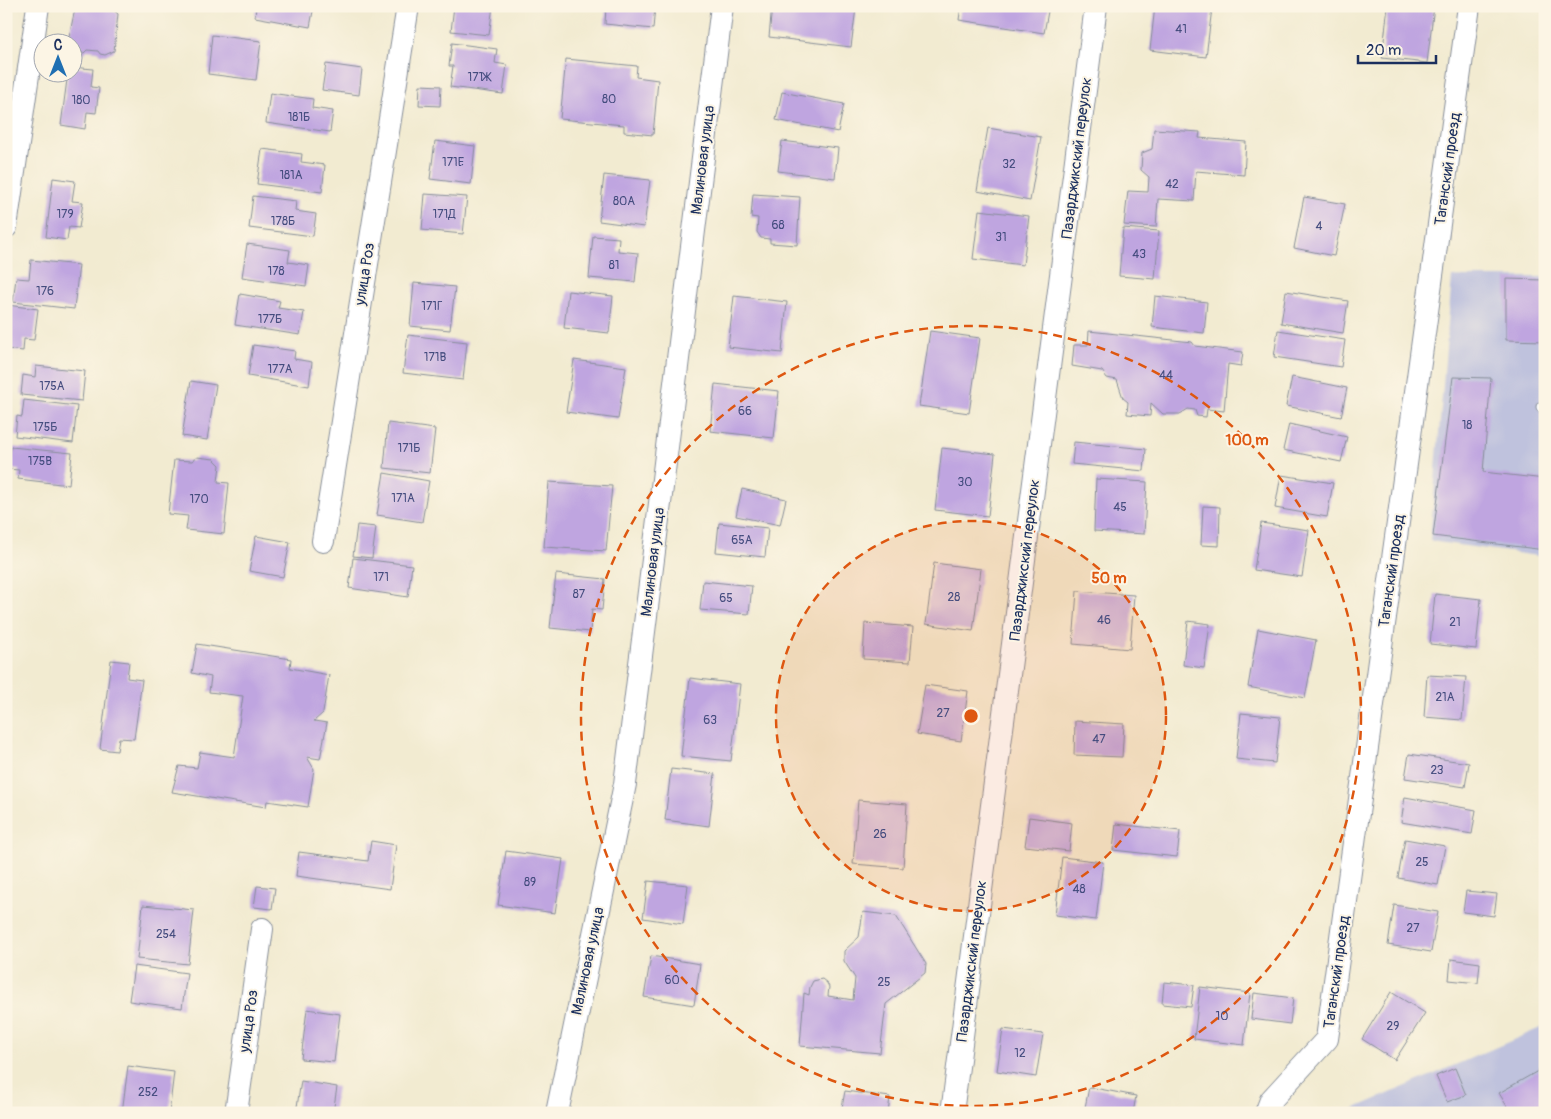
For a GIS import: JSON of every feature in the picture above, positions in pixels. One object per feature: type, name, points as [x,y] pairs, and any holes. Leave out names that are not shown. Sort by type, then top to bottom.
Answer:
[{"type":"street","points":[[6,228],[38,6]]},
{"type":"street","name":"улица Роз","points":[[323,541],[408,6]]},
{"type":"street","name":"Малиновая улица","points":[[556,1113],[625,784],[722,6]]},
{"type":"street","name":"Пазарджикский переулок","points":[[952,1113],[1096,6]]},
{"type":"street","name":"Таганский проезд","points":[[1266,1113],[1271,1100],[1327,1038],[1470,6]]},
{"type":"street","name":"улица Роз","points":[[236,1113],[262,929]]},
{"type":"shaded area","points":[[1452,277],[1545,277],[1545,557],[1430,541]]},
{"type":"shaded area","points":[[1545,1026],[1545,1113],[1344,1113]]},
{"type":"building","points":[[82,6],[112,9],[118,14],[114,51],[105,55],[100,54],[98,51],[87,50],[82,53],[82,32],[70,32],[75,9]]},
{"type":"building","points":[[256,6],[314,6],[310,27],[255,17]]},
{"type":"building","points":[[454,6],[493,6],[489,35],[451,31]]},
{"type":"building","points":[[606,6],[655,6],[653,29],[605,24]]},
{"type":"building","points":[[772,6],[843,6],[856,8],[851,47],[769,37]]},
{"type":"building","points":[[961,6],[1049,6],[1044,33],[959,20]]},
{"type":"building","points":[[1155,6],[1212,8],[1206,57],[1150,50]]},
{"type":"building","points":[[1388,6],[1434,6],[1427,63],[1382,58]]},
{"type":"building","points":[[212,35],[261,41],[256,80],[208,74]]},
{"type":"building","points":[[452,43],[497,49],[495,63],[507,65],[503,94],[450,87],[453,66],[449,66]]},
{"type":"building","points":[[566,59],[637,66],[636,77],[658,80],[653,135],[624,132],[624,125],[560,119]]},
{"type":"building","points":[[326,64],[362,69],[359,95],[322,90]]},
{"type":"building","points":[[82,68],[93,69],[91,87],[99,88],[96,113],[87,112],[85,129],[61,125],[67,82],[82,82]]},
{"type":"building","points":[[420,85],[441,86],[440,106],[419,105]]},
{"type":"building","points":[[782,92],[844,104],[838,132],[776,120]]},
{"type":"building","points":[[270,93],[313,99],[312,108],[333,111],[330,132],[266,123]]},
{"type":"building","points":[[988,128],[1041,137],[1030,201],[977,191]]},
{"type":"building","points":[[1154,129],[1200,132],[1199,138],[1246,142],[1244,175],[1196,171],[1194,201],[1158,199],[1156,227],[1124,225],[1128,191],[1148,192],[1149,177],[1141,170],[1142,153],[1152,149]]},
{"type":"building","points":[[435,141],[475,146],[471,184],[430,179]]},
{"type":"building","points":[[782,141],[838,148],[835,178],[778,171]]},
{"type":"building","points":[[262,149],[302,154],[301,162],[325,165],[322,192],[257,184]]},
{"type":"building","points":[[604,175],[650,180],[644,227],[599,221]]},
{"type":"building","points":[[53,178],[75,181],[72,201],[83,202],[79,228],[69,227],[67,240],[46,237]]},
{"type":"building","points":[[425,194],[467,197],[463,234],[422,230]]},
{"type":"building","points":[[753,194],[800,197],[797,245],[770,243],[770,239],[761,238],[757,232],[758,218],[751,217]]},
{"type":"building","points":[[253,196],[296,201],[295,211],[316,214],[313,236],[249,228]]},
{"type":"building","points":[[1304,197],[1345,204],[1334,256],[1294,248]]},
{"type":"building","points":[[979,210],[1029,216],[1023,265],[973,259]]},
{"type":"building","points":[[1123,228],[1159,231],[1155,279],[1119,276]]},
{"type":"building","points":[[593,236],[619,238],[618,251],[638,253],[635,282],[589,278]]},
{"type":"building","points":[[247,244],[290,250],[288,262],[309,265],[306,286],[242,277]]},
{"type":"building","points":[[31,260],[79,265],[74,309],[13,302],[16,278],[29,279]]},
{"type":"building","points":[[1506,279],[1545,280],[1545,341],[1506,340]]},
{"type":"building","points":[[414,283],[455,287],[450,330],[410,326]]},
{"type":"building","points":[[568,291],[613,296],[609,333],[564,328]]},
{"type":"building","points":[[1286,291],[1348,301],[1343,333],[1281,323]]},
{"type":"building","points":[[240,294],[280,301],[278,308],[304,312],[300,335],[235,325]]},
{"type":"building","points":[[734,296],[787,302],[782,353],[728,347]]},
{"type":"building","points":[[1155,296],[1207,302],[1204,333],[1152,327]]},
{"type":"building","points":[[7,305],[38,309],[34,340],[24,339],[23,351],[6,349]]},
{"type":"building","points":[[1278,330],[1345,340],[1341,367],[1274,357]]},
{"type":"building","points":[[930,331],[980,338],[969,413],[919,406]]},
{"type":"building","points":[[1089,331],[1192,342],[1195,346],[1243,352],[1241,366],[1228,364],[1224,411],[1207,409],[1206,417],[1197,416],[1195,410],[1188,409],[1180,414],[1163,414],[1151,403],[1150,416],[1127,414],[1128,402],[1123,398],[1117,380],[1107,378],[1102,371],[1072,366],[1074,345],[1088,345]]},
{"type":"building","points":[[408,335],[467,342],[463,380],[403,373]]},
{"type":"building","points":[[253,345],[295,351],[294,359],[312,362],[309,386],[248,376]]},
{"type":"building","points":[[574,360],[626,367],[618,419],[566,412]]},
{"type":"building","points":[[36,366],[85,371],[82,401],[21,395],[23,375],[35,377]]},
{"type":"building","points":[[1292,377],[1347,388],[1341,417],[1286,406]]},
{"type":"building","points":[[1453,377],[1491,378],[1483,472],[1545,479],[1545,550],[1433,536]]},
{"type":"building","points":[[191,381],[216,385],[207,440],[182,436]]},
{"type":"building","points":[[715,384],[779,391],[774,438],[710,431]]},
{"type":"building","points":[[24,400],[77,406],[73,443],[15,436],[17,416],[22,417]]},
{"type":"building","points":[[388,423],[435,429],[430,473],[384,468]]},
{"type":"building","points":[[1289,424],[1347,437],[1341,462],[1283,450]]},
{"type":"building","points":[[1074,442],[1146,449],[1144,471],[1072,464]]},
{"type":"building","points":[[11,447],[72,453],[69,485],[18,479],[19,470],[8,469]]},
{"type":"building","points":[[942,448],[995,454],[988,516],[935,510]]},
{"type":"building","points":[[197,457],[214,459],[220,465],[218,482],[229,483],[224,534],[186,530],[188,516],[168,514],[174,460],[192,461]]},
{"type":"building","points":[[384,473],[429,481],[422,522],[377,515]]},
{"type":"building","points":[[1281,475],[1333,483],[1327,517],[1275,508]]},
{"type":"building","points":[[1096,479],[1147,482],[1144,534],[1094,531]]},
{"type":"building","points":[[549,482],[612,486],[606,551],[544,547]]},
{"type":"building","points":[[742,489],[786,499],[780,525],[736,516]]},
{"type":"building","points":[[1203,506],[1220,507],[1219,546],[1201,545]]},
{"type":"building","points":[[719,523],[768,528],[765,557],[716,552]]},
{"type":"building","points":[[1261,523],[1309,530],[1302,577],[1254,570]]},
{"type":"building","points":[[357,525],[376,527],[372,558],[353,556]]},
{"type":"building","points":[[256,536],[290,542],[283,577],[249,571]]},
{"type":"building","points":[[353,558],[412,565],[408,597],[349,588]]},
{"type":"building","points":[[934,563],[981,569],[973,631],[926,624]]},
{"type":"building","points":[[556,574],[605,579],[602,610],[592,609],[590,632],[550,628]]},
{"type":"building","points":[[703,581],[752,586],[749,614],[700,610]]},
{"type":"building","points":[[1077,591],[1134,595],[1130,649],[1073,644]]},
{"type":"building","points":[[1435,594],[1481,599],[1476,649],[1430,644]]},
{"type":"building","points":[[1188,621],[1210,624],[1204,668],[1183,665]]},
{"type":"building","points":[[865,623],[913,627],[910,662],[863,659]]},
{"type":"building","points":[[1258,629],[1316,640],[1305,698],[1248,687]]},
{"type":"building","points":[[197,644],[291,659],[290,668],[329,675],[323,713],[314,721],[327,723],[320,759],[307,757],[314,769],[308,807],[267,801],[266,807],[172,792],[179,766],[197,768],[200,752],[234,757],[243,696],[209,692],[211,677],[192,673]]},
{"type":"building","points":[[111,660],[129,662],[127,678],[142,680],[134,739],[119,738],[117,751],[100,749]]},
{"type":"building","points":[[1427,675],[1466,677],[1462,720],[1424,717]]},
{"type":"building","points":[[690,678],[740,684],[731,761],[681,756]]},
{"type":"building","points":[[925,685],[968,691],[961,741],[917,734]]},
{"type":"building","points":[[1241,713],[1280,717],[1275,763],[1236,759]]},
{"type":"building","points":[[1075,721],[1124,724],[1122,757],[1074,755]]},
{"type":"building","points":[[1409,754],[1469,763],[1465,787],[1405,778]]},
{"type":"building","points":[[671,769],[715,774],[709,826],[665,820]]},
{"type":"building","points":[[1405,797],[1476,810],[1472,834],[1401,822]]},
{"type":"building","points":[[858,800],[907,804],[903,868],[853,864]]},
{"type":"building","points":[[1029,817],[1072,823],[1069,851],[1025,846]]},
{"type":"building","points":[[1116,824],[1180,831],[1177,857],[1113,850]]},
{"type":"building","points":[[1405,839],[1445,846],[1438,885],[1398,878]]},
{"type":"building","points":[[371,841],[396,845],[390,889],[296,876],[299,852],[368,861]]},
{"type":"building","points":[[506,851],[563,859],[555,913],[498,905]]},
{"type":"building","points":[[1062,857],[1103,862],[1096,920],[1055,915]]},
{"type":"building","points":[[648,881],[688,885],[683,924],[643,918]]},
{"type":"building","points":[[257,886],[275,888],[272,909],[254,907]]},
{"type":"building","points":[[1466,891],[1497,894],[1494,916],[1463,912]]},
{"type":"building","points":[[143,905],[194,910],[188,964],[137,959]]},
{"type":"building","points":[[1394,905],[1438,912],[1431,952],[1388,945]]},
{"type":"building","points":[[863,912],[896,916],[926,964],[925,973],[886,1004],[880,1053],[800,1046],[804,993],[809,995],[813,981],[822,979],[827,983],[829,987],[828,996],[853,1000],[855,978],[844,961],[844,951],[859,937]]},
{"type":"building","points":[[651,956],[700,964],[694,1005],[644,997]]},
{"type":"building","points":[[1451,959],[1480,963],[1478,983],[1449,980]]},
{"type":"building","points":[[134,966],[187,973],[182,1008],[129,1001]]},
{"type":"building","points":[[1164,982],[1194,985],[1191,1007],[1162,1004]]},
{"type":"building","points":[[1200,987],[1250,993],[1244,1045],[1194,1039]]},
{"type":"building","points":[[1391,992],[1425,1013],[1395,1060],[1362,1039]]},
{"type":"building","points":[[1254,993],[1293,998],[1290,1024],[1251,1019]]},
{"type":"building","points":[[307,1009],[340,1014],[334,1062],[301,1059]]},
{"type":"building","points":[[1003,1029],[1043,1034],[1036,1077],[997,1071]]},
{"type":"building","points":[[128,1066],[174,1072],[169,1113],[122,1113]]},
{"type":"building","points":[[1545,1067],[1545,1113],[1511,1113],[1499,1093]]},
{"type":"building","points":[[1455,1068],[1466,1095],[1447,1102],[1436,1076]]},
{"type":"building","points":[[301,1081],[337,1087],[333,1113],[296,1113]]},
{"type":"building","points":[[1089,1087],[1136,1096],[1133,1113],[1084,1113]]},
{"type":"building","points":[[845,1091],[890,1097],[888,1113],[841,1113]]}]
